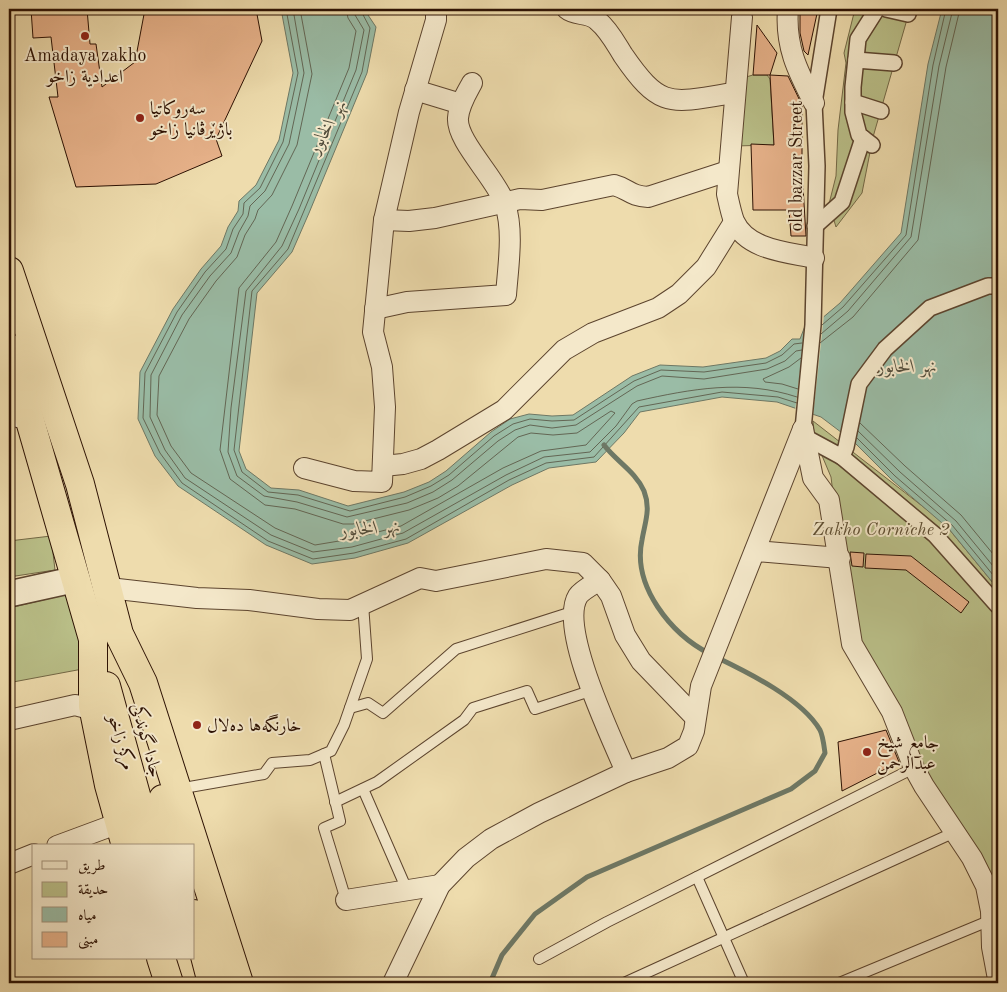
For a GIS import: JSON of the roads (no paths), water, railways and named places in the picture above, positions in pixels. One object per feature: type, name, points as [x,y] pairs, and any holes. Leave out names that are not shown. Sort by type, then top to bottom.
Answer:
[{"type":"highway","points":[[9,271],[80,484],[108,588],[106,636],[94,710],[108,785],[123,834]]},
{"type":"highway","points":[[9,348],[20,417],[77,579],[106,636],[143,683],[239,983]]},
{"type":"highway","name":"مركز زاخو","points":[[106,636],[150,844]]},
{"type":"highway","name":"جادا گوندکی","points":[[106,636],[175,844]]},
{"type":"highway","points":[[195,918],[212,983]]},
{"type":"highway","points":[[163,960],[169,983]]},
{"type":"highway","points":[[182,960],[189,983]]},
{"type":"street","points":[[304,468],[354,481],[382,482],[385,408],[382,368],[373,332],[384,220],[415,90],[436,20],[436,9]]},
{"type":"street","points":[[566,9],[598,20],[642,81],[651,91],[662,98],[684,100],[734,93]]},
{"type":"street","points":[[788,9],[788,39],[797,70],[814,103]]},
{"type":"street","name":"old bazzar Street","points":[[804,433],[814,326],[817,166],[814,103],[829,9]]},
{"type":"street","points":[[815,226],[842,202],[868,142],[859,135],[853,102],[858,40],[877,9]]},
{"type":"street","points":[[886,9],[908,14]]},
{"type":"street","points":[[742,17],[734,93],[727,194],[734,222],[745,237],[759,245],[814,258]]},
{"type":"street","points":[[856,60],[894,63]]},
{"type":"street","points":[[375,309],[407,302],[506,295],[509,229],[505,204],[490,175],[460,133],[458,119],[461,104],[472,83]]},
{"type":"street","points":[[415,90],[461,104]]},
{"type":"street","points":[[853,102],[881,111]]},
{"type":"street","points":[[384,220],[435,218],[505,204],[520,199],[542,200],[614,185],[622,187],[634,197],[648,197],[728,171]]},
{"type":"street","points":[[383,466],[403,464],[421,459],[438,450],[504,410],[564,350],[593,333],[658,308],[679,294],[706,266],[734,222]]},
{"type":"street","points":[[844,452],[859,384],[885,349],[930,308],[988,286],[998,286]]},
{"type":"street","points":[[804,433],[844,452],[935,535],[998,606]]},
{"type":"street","points":[[393,983],[440,885],[466,858],[491,839],[626,772],[668,758],[688,746],[694,731],[701,686],[804,433]]},
{"type":"street","points":[[804,433],[814,478],[829,500],[840,558],[852,644],[892,712],[914,768],[955,832],[986,886],[991,920],[992,948],[998,979]]},
{"type":"street","points":[[755,551],[840,558]]},
{"type":"street","points":[[108,588],[197,598],[249,600],[318,610],[350,610],[420,578],[436,581],[546,559],[583,564],[600,580],[611,596],[625,635],[641,661],[695,717]]},
{"type":"street","points":[[9,594],[77,579]]},
{"type":"street","points":[[600,580],[578,596],[573,619],[582,662],[626,772]]},
{"type":"street","points":[[9,720],[75,705],[94,710]]},
{"type":"street","points":[[68,844],[123,834]]},
{"type":"street","points":[[9,864],[32,855]]},
{"type":"street","points":[[346,900],[440,885]]},
{"type":"lane","points":[[178,789],[264,774],[272,763],[310,760],[331,750],[350,708],[367,659],[363,604]]},
{"type":"lane","points":[[350,708],[368,703],[383,713],[456,649],[575,611]]},
{"type":"lane","points":[[335,802],[377,782],[464,720],[473,708],[527,691],[535,709],[592,690]]},
{"type":"lane","points":[[324,754],[340,821],[324,828],[346,900]]},
{"type":"lane","points":[[539,959],[914,768]]},
{"type":"lane","points":[[363,789],[407,890]]},
{"type":"lane","points":[[624,983],[955,832]]},
{"type":"lane","points":[[697,877],[744,983]]},
{"type":"lane","points":[[839,983],[991,920]]},
{"type":"water","name":"نهر الخابور","points":[[281,9],[364,9],[376,27],[367,73],[292,252],[257,293],[239,451],[246,469],[271,488],[299,490],[348,506],[404,492],[429,482],[446,471],[491,432],[510,419],[529,414],[573,415],[632,376],[660,365],[703,367],[766,358],[780,351],[792,339],[800,339],[805,326],[814,325],[840,303],[901,233],[928,64],[942,9],[998,9],[998,589],[949,529],[892,480],[854,442],[821,417],[777,402],[722,397],[640,412],[624,433],[596,462],[549,468],[512,485],[408,543],[355,558],[312,564],[266,545],[178,486],[155,456],[138,419],[140,372],[173,309],[201,269],[221,246],[228,227],[238,211],[239,201],[256,185],[279,140],[293,73]]},
{"type":"waterway","points":[[604,445],[631,472],[644,491],[647,516],[640,557],[649,591],[669,621],[695,645],[710,654]]},
{"type":"waterway","points":[[490,983],[502,955],[535,914],[587,877],[791,789],[815,771],[825,753],[821,732],[812,719],[801,708],[774,688],[718,658]]},
{"type":"place","name":"Amadaya zakho اعدادية زاخو","points":[[85,36]]},
{"type":"place","name":"سه‌روكاتيا باژێرڤانيا زاخو","points":[[140,118]]},
{"type":"place","name":"خارنگەها دەلال","points":[[197,725]]},
{"type":"place","name":"جامع شيخ عبدالرحمن","points":[[867,752]]},
{"type":"park label","name":"Zakho Corniche 2","points":[[881,529]]}]
